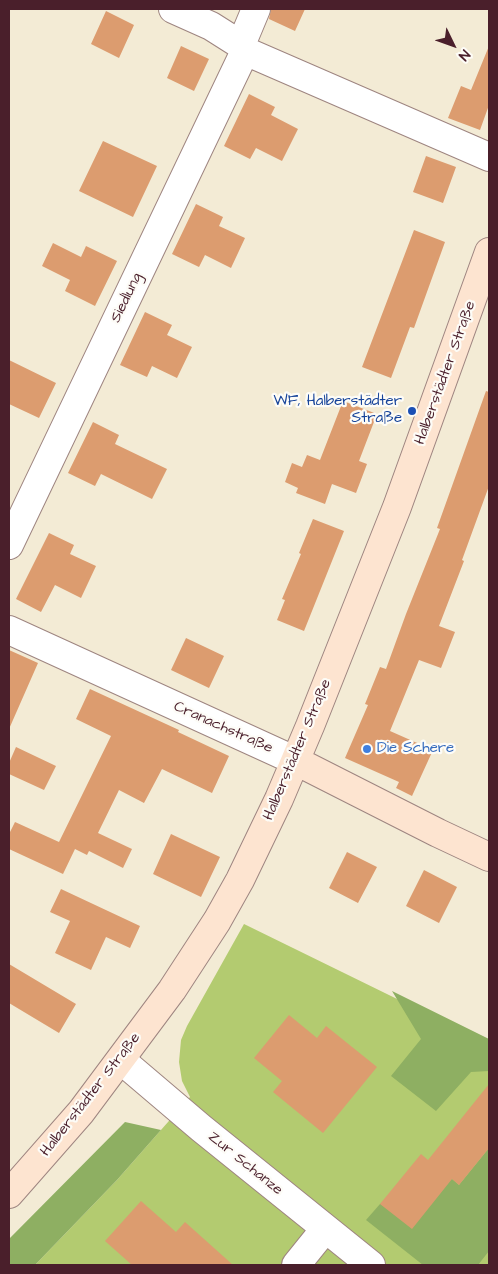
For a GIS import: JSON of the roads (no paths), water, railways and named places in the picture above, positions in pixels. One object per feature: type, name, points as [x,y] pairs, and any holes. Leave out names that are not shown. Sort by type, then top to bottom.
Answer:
[{"type":"main road","name":"Halberstädter Straße","points":[[9,1194],[58,1139],[177,983],[218,922],[244,871],[296,761],[397,507],[489,252]]},
{"type":"main road","name":"Cranachstraße","points":[[296,761],[489,857]]},
{"type":"street","points":[[173,9],[215,18],[243,48],[489,157]]},
{"type":"street","name":"Siedlung","points":[[9,545],[243,48],[256,9]]},
{"type":"street","name":"Cranachstraße","points":[[9,630],[296,761]]},
{"type":"street","name":"Zur Schanze","points":[[120,1060],[371,1265]]},
{"type":"street","points":[[296,1265],[325,1229]]},
{"type":"place","name":"WF, Halberstädter Straße","points":[[412,411]]},
{"type":"place","name":"Die Schere","points":[[367,749]]}]
